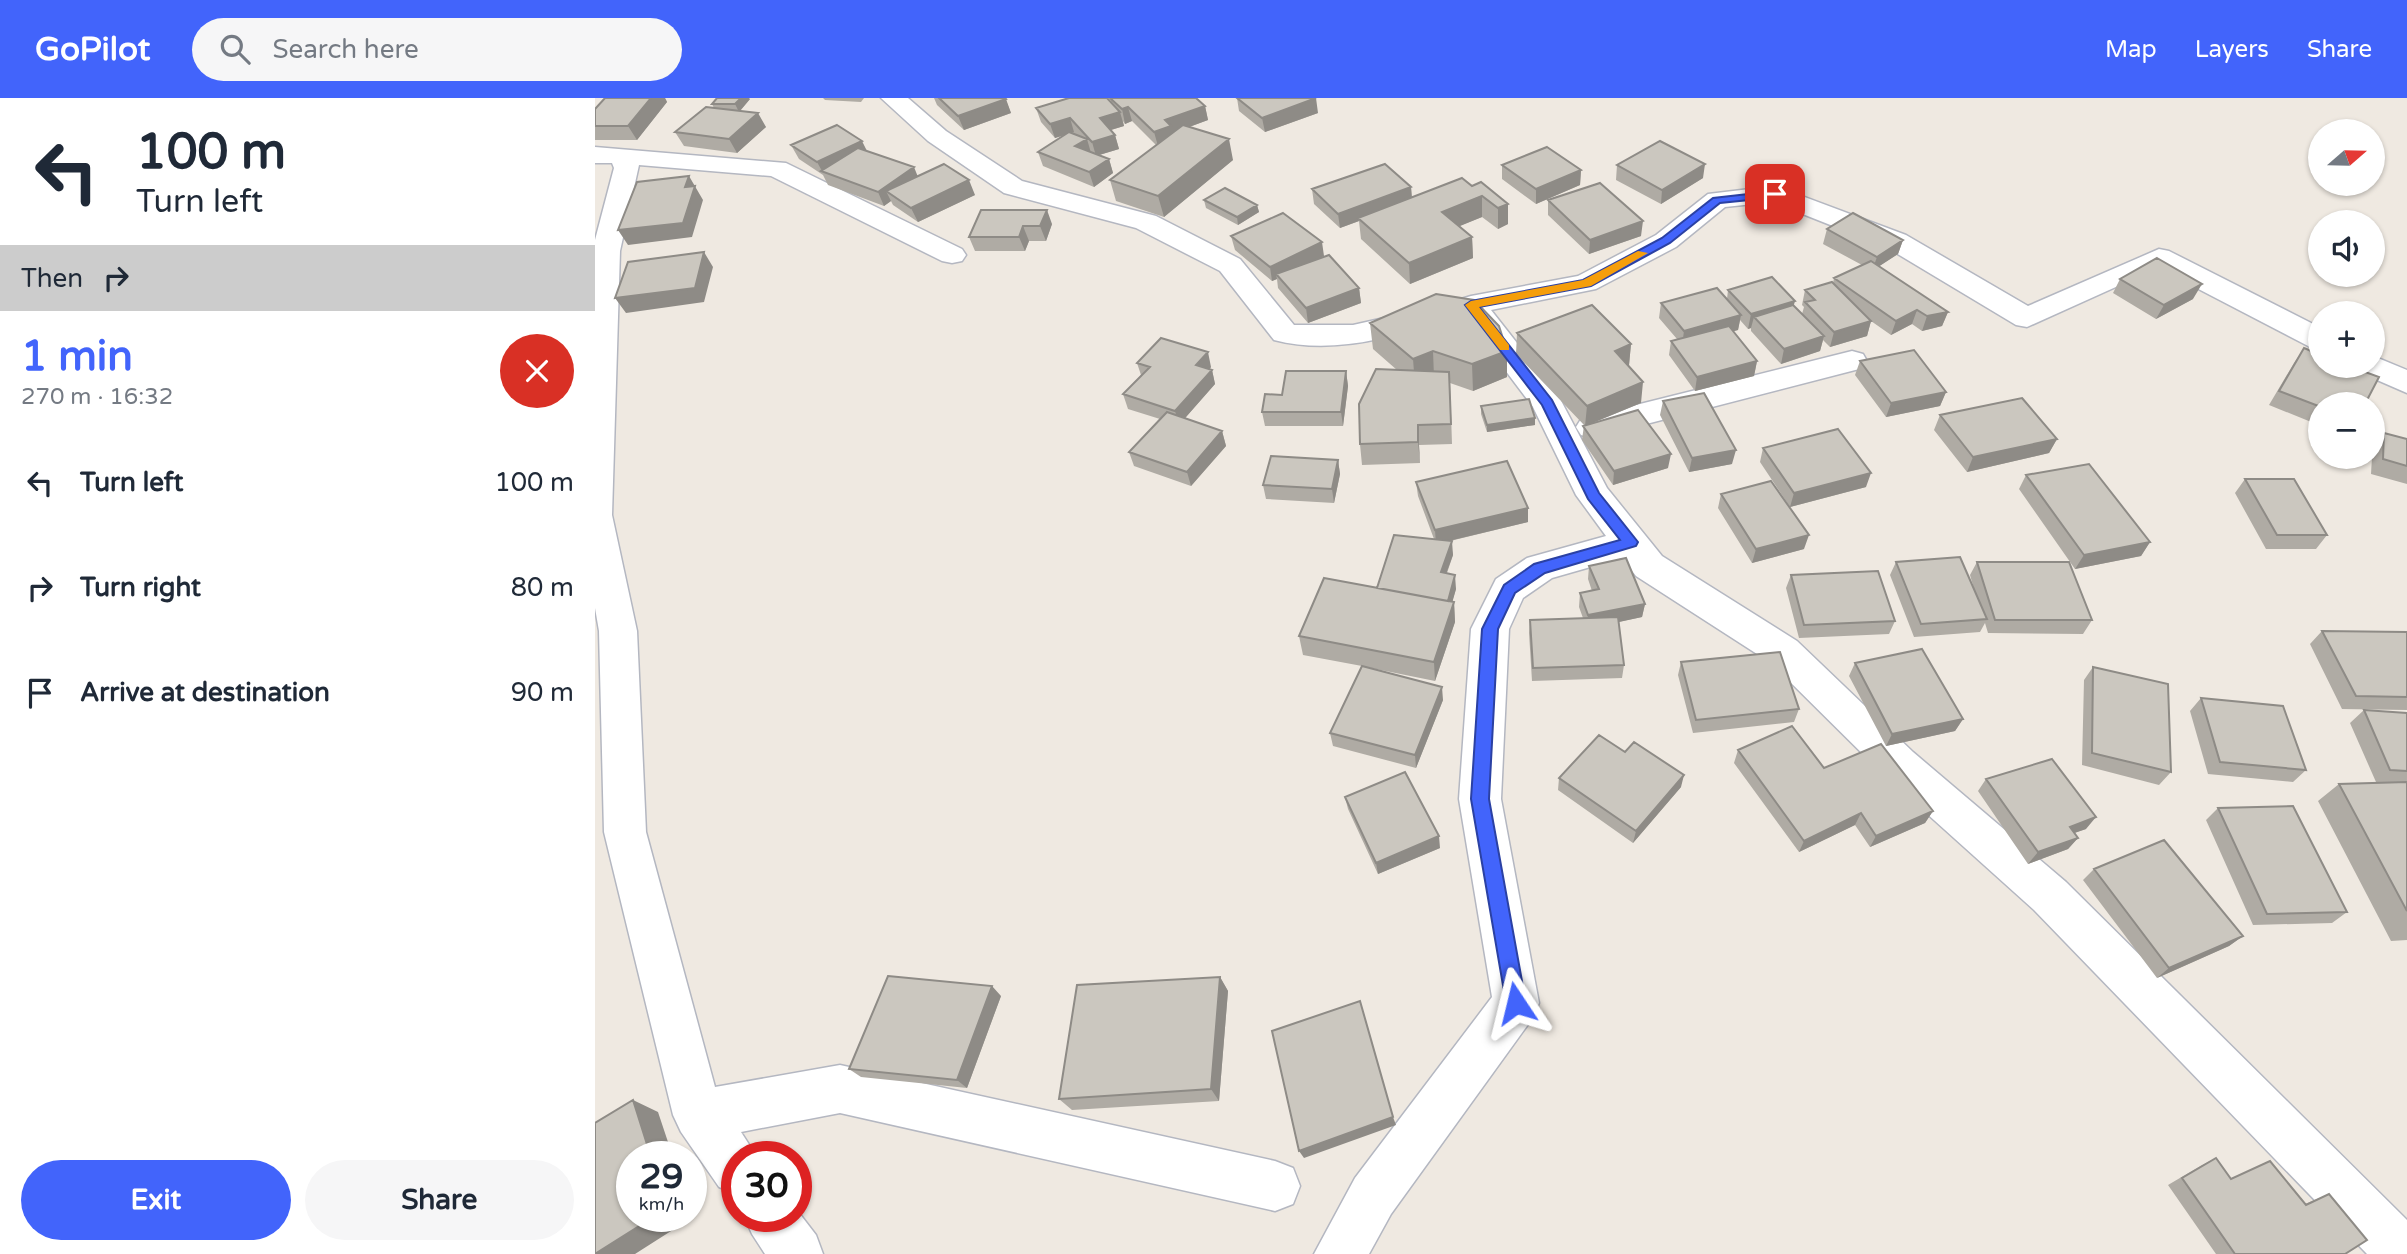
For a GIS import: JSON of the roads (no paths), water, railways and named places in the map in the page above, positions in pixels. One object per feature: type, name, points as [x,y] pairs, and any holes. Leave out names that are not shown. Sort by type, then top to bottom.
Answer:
[{"type":"street","points":[[893,98],[937,136],[1013,187],[1146,222],[1230,265],[1285,333],[1320,339],[1357,337],[1471,305],[1586,283],[1666,241],[1717,200],[1775,194],[1896,241],[2027,318],[2159,257],[2308,333]]},
{"type":"street","points":[[608,156],[777,169],[952,255]]},
{"type":"street","points":[[608,156],[627,168],[606,251],[595,516],[618,631],[625,832],[698,1115],[721,1147]]},
{"type":"street","points":[[1471,305],[1548,403],[1593,495],[1649,566],[1784,652],[1899,764],[2050,896],[2404,1254]]},
{"type":"street","points":[[1563,434],[1852,360]]},
{"type":"street","points":[[2385,372],[2407,383]]},
{"type":"street","points":[[1340,1254],[1373,1196],[1516,1003],[1480,799],[1490,629],[1509,589],[1540,568],[1631,542]]},
{"type":"street","points":[[698,1115],[840,1089],[1275,1186]]},
{"type":"street","points":[[781,1232],[797,1254]]}]
